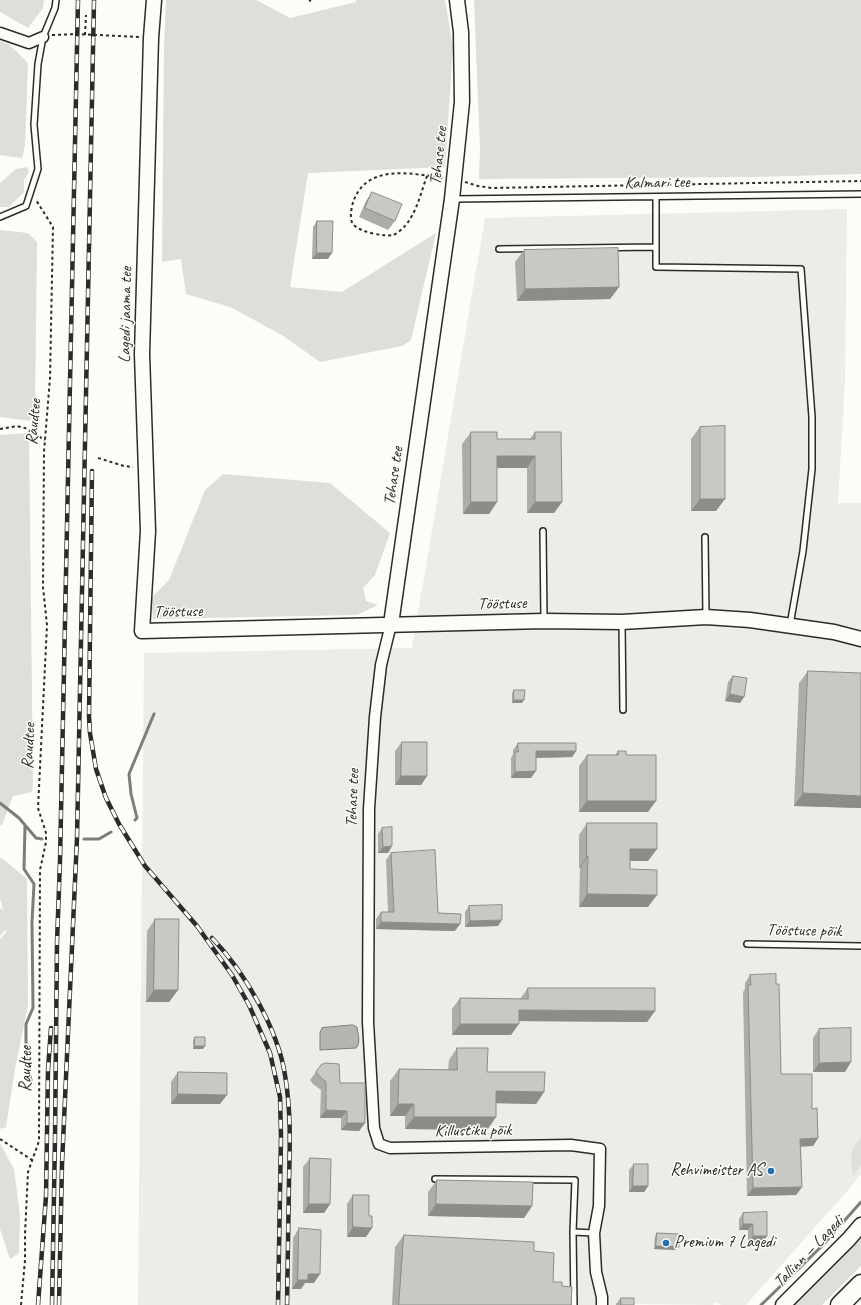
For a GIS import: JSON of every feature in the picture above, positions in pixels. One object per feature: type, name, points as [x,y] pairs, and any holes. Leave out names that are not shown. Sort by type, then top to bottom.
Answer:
[{"type":"highway","points":[[840,1305],[861,1284]]},
{"type":"street","name":"Lagedi jaama tee","points":[[142,631],[148,530],[142,354],[151,38],[154,0]]},
{"type":"street","name":"Tehase tee","points":[[369,957],[369,809],[375,725],[381,665],[391,624],[452,199],[462,102],[461,32],[457,0]]},
{"type":"street","points":[[0,33],[29,43],[43,37]]},
{"type":"street","name":"Tööstuse","points":[[142,631],[544,621],[622,622],[706,617],[750,620],[834,632],[861,640]]},
{"type":"street","name":"Killustiku põik","points":[[369,957],[368,1022],[374,1128],[379,1144],[390,1148],[571,1145],[600,1149],[598,1206],[594,1233],[596,1272],[602,1297],[602,1305]]},
{"type":"street","name":"Tallinn — Lagedi","points":[[783,1305],[861,1225]]},
{"type":"lane","points":[[0,217],[26,206],[38,169],[34,125],[38,64],[43,37],[55,8],[56,0]]},
{"type":"lane","name":"Kalmari tee","points":[[452,199],[861,194]]},
{"type":"lane","points":[[656,197],[656,267],[801,269],[812,417],[812,469],[803,551],[790,626]]},
{"type":"lane","points":[[499,249],[656,246]]},
{"type":"lane","points":[[543,531],[544,621]]},
{"type":"lane","points":[[705,537],[706,617]]},
{"type":"lane","points":[[622,622],[623,710]]},
{"type":"lane","name":"Tööstuse põik","points":[[747,944],[861,946]]},
{"type":"lane","points":[[435,1179],[575,1180],[573,1232],[574,1305]]},
{"type":"lane","points":[[573,1232],[594,1233]]},
{"type":"path","points":[[85,35],[86,15]]},
{"type":"path","points":[[43,37],[56,34],[151,38]]},
{"type":"path","points":[[428,176],[412,216],[399,231],[393,235],[368,232],[354,226],[351,219],[352,206],[358,192],[364,184],[373,178],[387,174],[408,173],[454,179],[478,186],[492,188],[861,181]]},
{"type":"path","name":"Raudtee","points":[[21,1305],[25,1260],[28,1172],[39,1141],[40,870],[46,833],[38,808],[47,625],[43,587],[44,452],[50,378],[52,227],[30,192]]},
{"type":"path","points":[[0,429],[17,426],[25,428],[45,440]]},
{"type":"path","points":[[98,458],[124,466],[146,468]]},
{"type":"path","points":[[0,1139],[32,1160]]},
{"type":"shaded area","points":[[0,0],[44,0],[43,8],[28,28],[0,12]]},
{"type":"shaded area","points":[[166,0],[256,0],[290,18],[356,2],[356,0],[445,0],[453,47],[445,167],[308,173],[290,287],[342,292],[436,233],[411,340],[402,346],[320,362],[282,335],[230,307],[186,294],[181,259],[162,262],[164,47]]},
{"type":"shaded area","points":[[474,0],[861,0],[861,174],[756,177],[479,179],[480,149]]},
{"type":"shaded area","points":[[0,41],[9,44],[28,63],[25,146],[22,158],[0,155]]},
{"type":"shaded area","points":[[27,167],[29,172],[24,180],[24,192],[9,207],[0,207],[0,183],[16,169]]},
{"type":"shaded area","points":[[847,209],[845,381],[838,503],[861,503],[861,1174],[746,1305],[721,1305],[717,1302],[712,1305],[138,1305],[144,653],[412,648],[485,218]]},
{"type":"shaded area","points":[[0,230],[28,233],[37,242],[35,410],[30,421],[0,417]]},
{"type":"shaded area","points":[[29,433],[33,784],[32,792],[13,796],[2,825],[0,825],[0,435]]},
{"type":"shaded area","points":[[223,474],[330,483],[390,533],[375,575],[363,588],[366,601],[378,605],[357,615],[153,619],[151,598],[169,580],[205,490]]},
{"type":"shaded area","points":[[0,858],[27,879],[28,1005],[15,1069],[6,1127],[0,1129],[0,939],[6,932],[5,930],[0,936],[0,908],[3,910],[0,900]]},
{"type":"shaded area","points":[[353,1025],[357,1027],[359,1041],[356,1048],[320,1050],[320,1033],[322,1028]]},
{"type":"shaded area","points":[[861,1138],[861,1165],[853,1176],[851,1155],[854,1147]]},
{"type":"shaded area","points":[[0,1143],[14,1169],[20,1216],[19,1253],[10,1259],[0,1229]]},
{"type":"shaded area","points":[[861,1236],[861,1266],[822,1305],[794,1305]]},
{"type":"building","points":[[372,192],[402,204],[395,221],[365,208]]},
{"type":"building","points":[[317,221],[333,221],[332,253],[317,253]]},
{"type":"building","points":[[618,248],[619,287],[525,289],[524,250]]},
{"type":"building","points":[[725,426],[725,499],[700,499],[700,427]]},
{"type":"building","points":[[471,432],[497,432],[497,439],[535,439],[535,432],[561,432],[562,502],[535,502],[535,456],[497,456],[497,502],[471,502]]},
{"type":"building","points":[[808,671],[861,673],[861,796],[803,793]]},
{"type":"building","points":[[733,676],[747,678],[744,697],[730,694]]},
{"type":"building","points":[[514,690],[525,690],[524,700],[514,700]]},
{"type":"building","points":[[402,742],[427,742],[427,776],[401,776]]},
{"type":"building","points":[[518,743],[576,743],[576,751],[536,751],[536,771],[515,772],[515,752],[518,752]]},
{"type":"building","points":[[618,751],[626,751],[626,755],[656,755],[656,801],[587,801],[587,755],[618,755]]},
{"type":"building","points":[[587,823],[657,823],[657,849],[630,849],[630,869],[657,870],[657,895],[587,894]]},
{"type":"building","points":[[392,827],[392,846],[383,847],[382,828]]},
{"type":"building","points":[[435,850],[438,913],[461,914],[460,924],[381,922],[381,912],[394,912],[391,853]]},
{"type":"building","points":[[502,905],[502,920],[470,921],[469,906]]},
{"type":"building","points":[[155,919],[179,919],[178,990],[154,990]]},
{"type":"building","points":[[776,974],[776,984],[779,984],[781,1074],[812,1074],[812,1109],[817,1108],[818,1138],[800,1139],[802,1187],[753,1188],[748,985],[751,985],[750,975]]},
{"type":"building","points":[[528,988],[655,988],[655,1011],[519,1010],[519,1024],[460,1024],[460,998],[528,999]]},
{"type":"building","points":[[851,1028],[851,1062],[819,1063],[819,1029]]},
{"type":"building","points":[[195,1037],[205,1037],[205,1046],[195,1046]]},
{"type":"building","points":[[457,1048],[488,1048],[487,1072],[545,1072],[544,1092],[496,1091],[496,1117],[414,1117],[414,1104],[398,1104],[399,1069],[457,1070]]},
{"type":"building","points":[[326,1063],[339,1064],[340,1083],[365,1083],[365,1123],[347,1123],[347,1111],[326,1110],[326,1082],[316,1072],[321,1065]]},
{"type":"building","points":[[178,1072],[227,1073],[227,1095],[178,1094]]},
{"type":"building","points":[[310,1158],[331,1159],[330,1204],[309,1204]]},
{"type":"building","points":[[634,1164],[648,1164],[648,1186],[633,1186]]},
{"type":"building","points":[[437,1180],[533,1182],[532,1206],[436,1204]]},
{"type":"building","points":[[353,1195],[369,1195],[369,1216],[372,1216],[372,1228],[353,1227]]},
{"type":"building","points":[[767,1212],[767,1236],[753,1236],[753,1224],[743,1224],[743,1213]]},
{"type":"building","points":[[299,1228],[321,1230],[320,1274],[308,1274],[308,1280],[298,1280]]},
{"type":"building","name":"Premium 7 Lagedi","points":[[657,1233],[679,1234],[679,1247],[656,1246]]},
{"type":"building","points":[[404,1235],[534,1242],[534,1251],[554,1253],[553,1282],[562,1282],[562,1286],[572,1287],[571,1305],[399,1305]]},
{"type":"building","points":[[621,1298],[634,1298],[634,1305],[621,1305]]},
{"type":"waterway","points":[[135,820],[137,818],[131,794],[129,774],[154,714]]},
{"type":"waterway","points":[[0,803],[19,818],[36,838],[42,839]]},
{"type":"waterway","points":[[25,825],[24,869],[34,884],[32,922],[33,1008],[26,1024],[26,1059],[31,1080]]},
{"type":"waterway","points":[[84,839],[99,839],[111,832]]},
{"type":"waterway","points":[[761,1305],[821,1247],[861,1202]]},
{"type":"railway","points":[[52,1305],[57,942],[78,0]]},
{"type":"railway","points":[[59,1305],[62,1164],[77,838],[94,0]]},
{"type":"railway","points":[[92,471],[89,716],[90,733],[96,769],[106,798],[119,824],[145,866],[197,926],[232,975],[249,1005],[270,1053],[280,1097],[281,1136],[278,1305]]},
{"type":"railway","points":[[212,938],[236,967],[258,1002],[275,1039],[285,1075],[290,1141],[287,1305]]},
{"type":"railway","points":[[38,1305],[46,1196],[48,1070],[51,1028]]},
{"type":"place","name":"Rehvimeister AS","points":[[771,1171]]},
{"type":"place","name":"Premium 7 Lagedi","points":[[666,1243]]}]
